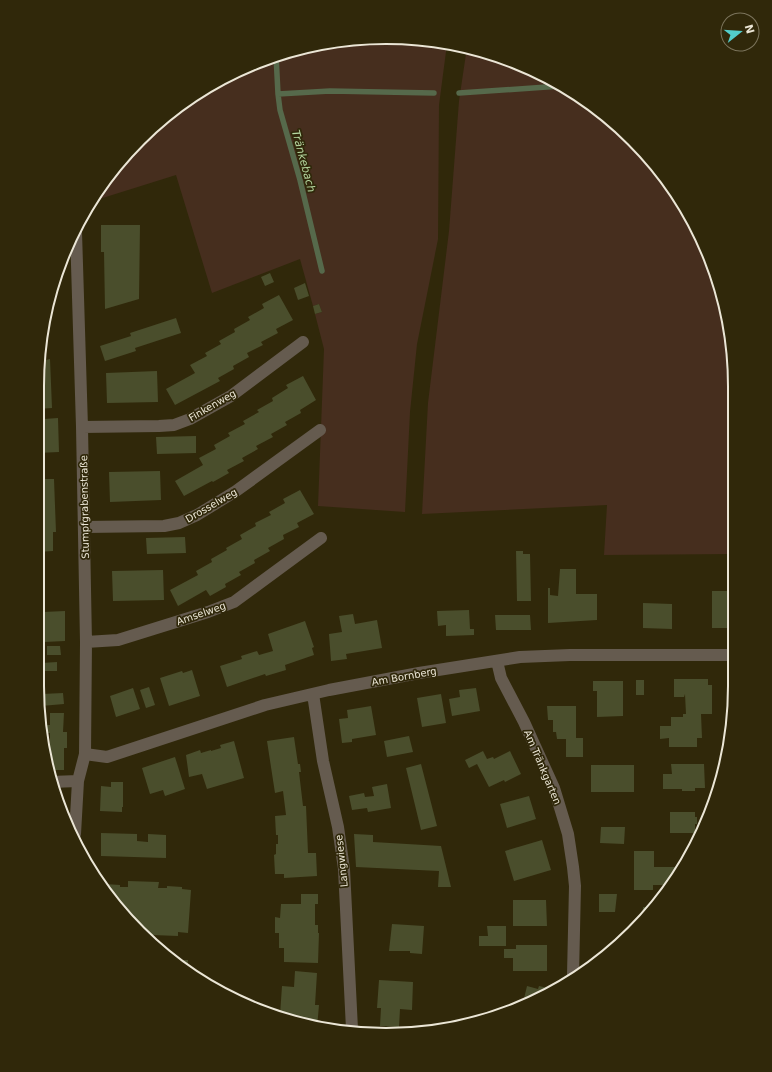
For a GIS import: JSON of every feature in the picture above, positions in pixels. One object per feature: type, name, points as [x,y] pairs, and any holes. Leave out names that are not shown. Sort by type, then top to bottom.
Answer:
[{"type":"street","name":"Stumpfgrabenstraße","points":[[75,829],[78,781],[85,754],[86,642],[82,427],[76,241]]},
{"type":"street","name":"Finkenweg","points":[[82,427],[174,425],[190,419],[231,396],[303,342]]},
{"type":"street","name":"Drosselweg","points":[[84,527],[164,526],[179,523],[197,515],[236,491],[320,430]]},
{"type":"street","name":"Amselweg","points":[[86,642],[118,640],[208,612],[234,602],[321,538]]},
{"type":"street","name":"Am Bornberg","points":[[85,754],[107,757],[265,705],[329,690],[520,657],[570,655],[728,655]]},
{"type":"street","name":"Am Tränkgarten","points":[[497,661],[501,678],[524,722],[554,788],[568,834],[575,886],[573,972]]},
{"type":"street","name":"Langwiese","points":[[313,694],[323,761],[338,828],[344,869],[352,1026]]},
{"type":"street","points":[[58,782],[78,781]]},
{"type":"shaded area","points":[[386,44],[431,47],[446,50],[439,105],[438,239],[417,344],[410,412],[405,512],[318,506],[324,349],[315,314],[322,312],[319,304],[313,306],[300,259],[212,293],[176,175],[100,199],[129,161],[144,144],[161,129],[196,102],[215,90],[255,70],[297,56],[341,47]]},
{"type":"shaded area","points":[[466,54],[496,62],[537,79],[576,102],[628,144],[657,178],[682,215],[693,235],[710,276],[725,341],[728,386],[728,554],[604,555],[607,505],[422,514],[428,403],[449,231],[459,101]]},
{"type":"building","points":[[101,225],[140,225],[139,299],[105,309],[104,252],[101,252]]},
{"type":"building","points":[[270,273],[274,282],[265,286],[261,277]]},
{"type":"building","points":[[305,283],[309,296],[298,300],[294,288]]},
{"type":"building","points":[[279,295],[293,320],[276,329],[278,333],[261,342],[263,345],[247,353],[249,357],[233,366],[234,369],[218,378],[220,381],[175,405],[166,389],[195,373],[190,365],[207,356],[205,353],[221,344],[219,341],[235,332],[234,329],[250,320],[248,317],[264,308],[262,304]]},
{"type":"building","points":[[319,304],[322,312],[315,314],[313,306]]},
{"type":"building","points":[[176,318],[181,333],[135,348],[136,351],[105,361],[100,346],[131,336],[130,333]]},
{"type":"building","points":[[46,352],[46,360],[50,359],[52,408],[44,409]]},
{"type":"building","points":[[157,371],[158,402],[107,403],[106,373]]},
{"type":"building","points":[[303,376],[316,400],[300,410],[301,413],[285,422],[287,425],[271,434],[273,437],[256,446],[258,449],[242,458],[244,461],[227,470],[229,473],[184,496],[175,481],[203,465],[199,458],[216,449],[214,445],[230,436],[228,433],[245,424],[243,421],[259,412],[257,410],[273,401],[272,398],[288,388],[286,385]]},
{"type":"building","points":[[58,418],[59,452],[44,453],[44,419]]},
{"type":"building","points":[[196,436],[196,453],[157,454],[156,437]]},
{"type":"building","points":[[160,471],[161,500],[110,502],[109,472]]},
{"type":"building","points":[[44,479],[54,479],[56,532],[53,532],[53,551],[44,552]]},
{"type":"building","points":[[300,490],[314,514],[297,523],[299,527],[283,535],[284,539],[268,548],[270,551],[254,560],[255,563],[239,572],[241,575],[225,584],[226,587],[210,596],[206,590],[178,606],[170,590],[198,575],[196,571],[212,562],[211,559],[227,550],[226,548],[242,539],[240,535],[256,526],[255,523],[271,515],[269,512],[285,503],[283,499]]},
{"type":"building","points":[[185,537],[186,553],[147,554],[146,538]]},
{"type":"building","points":[[516,551],[523,551],[523,554],[530,554],[531,601],[517,601]]},
{"type":"building","points":[[560,569],[576,569],[576,594],[597,594],[597,620],[548,623],[548,588],[550,588],[550,595],[558,596]]},
{"type":"building","points":[[163,570],[164,600],[113,601],[112,571]]},
{"type":"building","points":[[712,591],[728,591],[728,628],[712,628]]},
{"type":"building","points":[[643,603],[672,604],[672,629],[643,628]]},
{"type":"building","points":[[469,610],[470,629],[474,629],[474,635],[446,636],[446,625],[438,626],[437,611]]},
{"type":"building","points":[[65,611],[65,641],[44,642],[44,612]]},
{"type":"building","points":[[353,614],[355,624],[377,620],[382,648],[346,654],[347,659],[331,661],[329,634],[342,632],[339,616]]},
{"type":"building","points":[[495,615],[530,615],[531,630],[496,630]]},
{"type":"building","points":[[305,621],[314,647],[312,648],[314,655],[285,665],[286,670],[266,676],[265,674],[227,687],[220,666],[242,659],[241,656],[257,651],[259,655],[273,651],[268,634]]},
{"type":"building","points":[[47,646],[60,646],[61,655],[47,655]]},
{"type":"building","points":[[57,662],[57,671],[44,671],[44,663]]},
{"type":"building","points":[[192,670],[200,696],[169,706],[160,678],[182,671],[183,673]]},
{"type":"building","points":[[674,679],[708,679],[708,685],[712,685],[712,714],[701,714],[702,738],[697,738],[697,747],[669,747],[669,738],[660,739],[660,726],[671,726],[671,717],[683,717],[683,714],[686,714],[685,694],[684,697],[674,697]]},
{"type":"building","points":[[636,680],[644,680],[644,695],[636,695]]},
{"type":"building","points":[[593,681],[623,681],[623,716],[597,717],[597,691],[593,691]]},
{"type":"building","points":[[149,687],[155,705],[146,708],[140,690]]},
{"type":"building","points":[[133,688],[140,709],[116,717],[110,696]]},
{"type":"building","points":[[476,688],[480,711],[452,716],[449,699],[460,697],[459,690]]},
{"type":"building","points":[[63,693],[64,704],[45,706],[44,694]]},
{"type":"building","points":[[441,694],[446,723],[422,727],[417,698]]},
{"type":"building","points":[[371,706],[376,735],[352,739],[352,742],[342,743],[339,719],[348,718],[347,710]]},
{"type":"building","points":[[547,706],[576,706],[576,738],[583,738],[583,757],[566,757],[566,739],[557,739],[556,732],[553,732],[553,720],[548,720]]},
{"type":"building","points":[[50,713],[64,713],[63,732],[67,732],[67,748],[64,748],[64,770],[55,770],[50,748],[50,733],[47,733],[47,731],[46,725],[50,725]]},
{"type":"building","points":[[409,736],[413,752],[387,757],[384,741]]},
{"type":"building","points":[[294,737],[298,764],[300,764],[301,772],[299,772],[303,806],[306,806],[308,853],[316,853],[317,876],[284,878],[284,874],[275,874],[274,855],[276,854],[276,844],[278,844],[278,835],[276,835],[275,816],[286,815],[283,791],[275,793],[267,741]]},
{"type":"building","points":[[234,741],[244,778],[207,789],[202,774],[189,777],[186,755],[200,750],[201,753],[211,751],[221,748],[220,745]]},
{"type":"building","points":[[483,751],[487,759],[493,757],[494,759],[510,751],[521,774],[505,782],[504,780],[489,787],[477,764],[469,768],[465,760]]},
{"type":"building","points":[[175,757],[185,789],[165,796],[163,790],[150,794],[142,768]]},
{"type":"building","points":[[421,764],[437,826],[421,830],[406,768]]},
{"type":"building","points":[[671,764],[704,764],[705,788],[695,788],[695,791],[663,789],[663,774],[672,774]]},
{"type":"building","points":[[591,765],[634,765],[634,792],[591,792]]},
{"type":"building","points":[[111,782],[123,782],[122,812],[100,811],[101,786],[111,787]]},
{"type":"building","points":[[387,784],[391,808],[368,812],[367,808],[352,810],[349,796],[364,793],[365,797],[374,796],[372,787]]},
{"type":"building","points":[[529,796],[536,819],[507,828],[500,804]]},
{"type":"building","points":[[670,812],[695,812],[697,824],[695,824],[695,833],[670,833]]},
{"type":"building","points":[[601,827],[625,827],[624,844],[600,843]]},
{"type":"building","points":[[101,833],[137,834],[137,841],[148,842],[148,834],[166,835],[166,858],[101,856]]},
{"type":"building","points":[[354,834],[373,835],[373,842],[441,846],[451,887],[438,887],[439,871],[356,867]]},
{"type":"building","points":[[542,840],[551,870],[514,881],[505,851]]},
{"type":"building","points":[[634,851],[654,851],[654,867],[676,867],[664,885],[653,885],[653,890],[634,890]]},
{"type":"building","points":[[128,881],[159,882],[158,888],[167,888],[167,886],[182,887],[182,889],[191,890],[188,933],[178,932],[178,936],[152,935],[129,911],[108,884],[128,887]]},
{"type":"building","points":[[301,894],[318,894],[318,904],[315,904],[315,925],[318,925],[319,933],[318,963],[284,962],[284,948],[279,948],[279,933],[275,933],[275,917],[280,918],[281,904],[301,904]]},
{"type":"building","points":[[599,894],[617,894],[615,912],[599,912]]},
{"type":"building","points":[[513,900],[546,900],[547,926],[513,926]]},
{"type":"building","points":[[392,924],[424,926],[422,954],[410,953],[410,951],[389,951]]},
{"type":"building","points":[[487,926],[506,926],[506,946],[479,946],[479,936],[488,936]]},
{"type":"building","points":[[516,945],[547,945],[547,971],[513,971],[513,958],[504,958],[504,949],[516,949]]},
{"type":"building","points":[[182,960],[188,960],[188,964]]},
{"type":"building","points":[[295,971],[317,973],[315,1005],[319,1005],[318,1021],[280,1011],[282,986],[294,987]]},
{"type":"building","points":[[379,980],[413,982],[412,1010],[400,1009],[399,1027],[380,1026],[381,1008],[377,1008]]},
{"type":"building","points":[[527,986],[538,989],[539,986],[547,988],[537,993],[524,999]]},
{"type":"waterway","name":"Tränkebach","points":[[276,62],[280,110],[300,180],[322,271]]},
{"type":"waterway","points":[[459,93],[551,87]]},
{"type":"waterway","points":[[278,94],[330,91],[434,93]]}]
